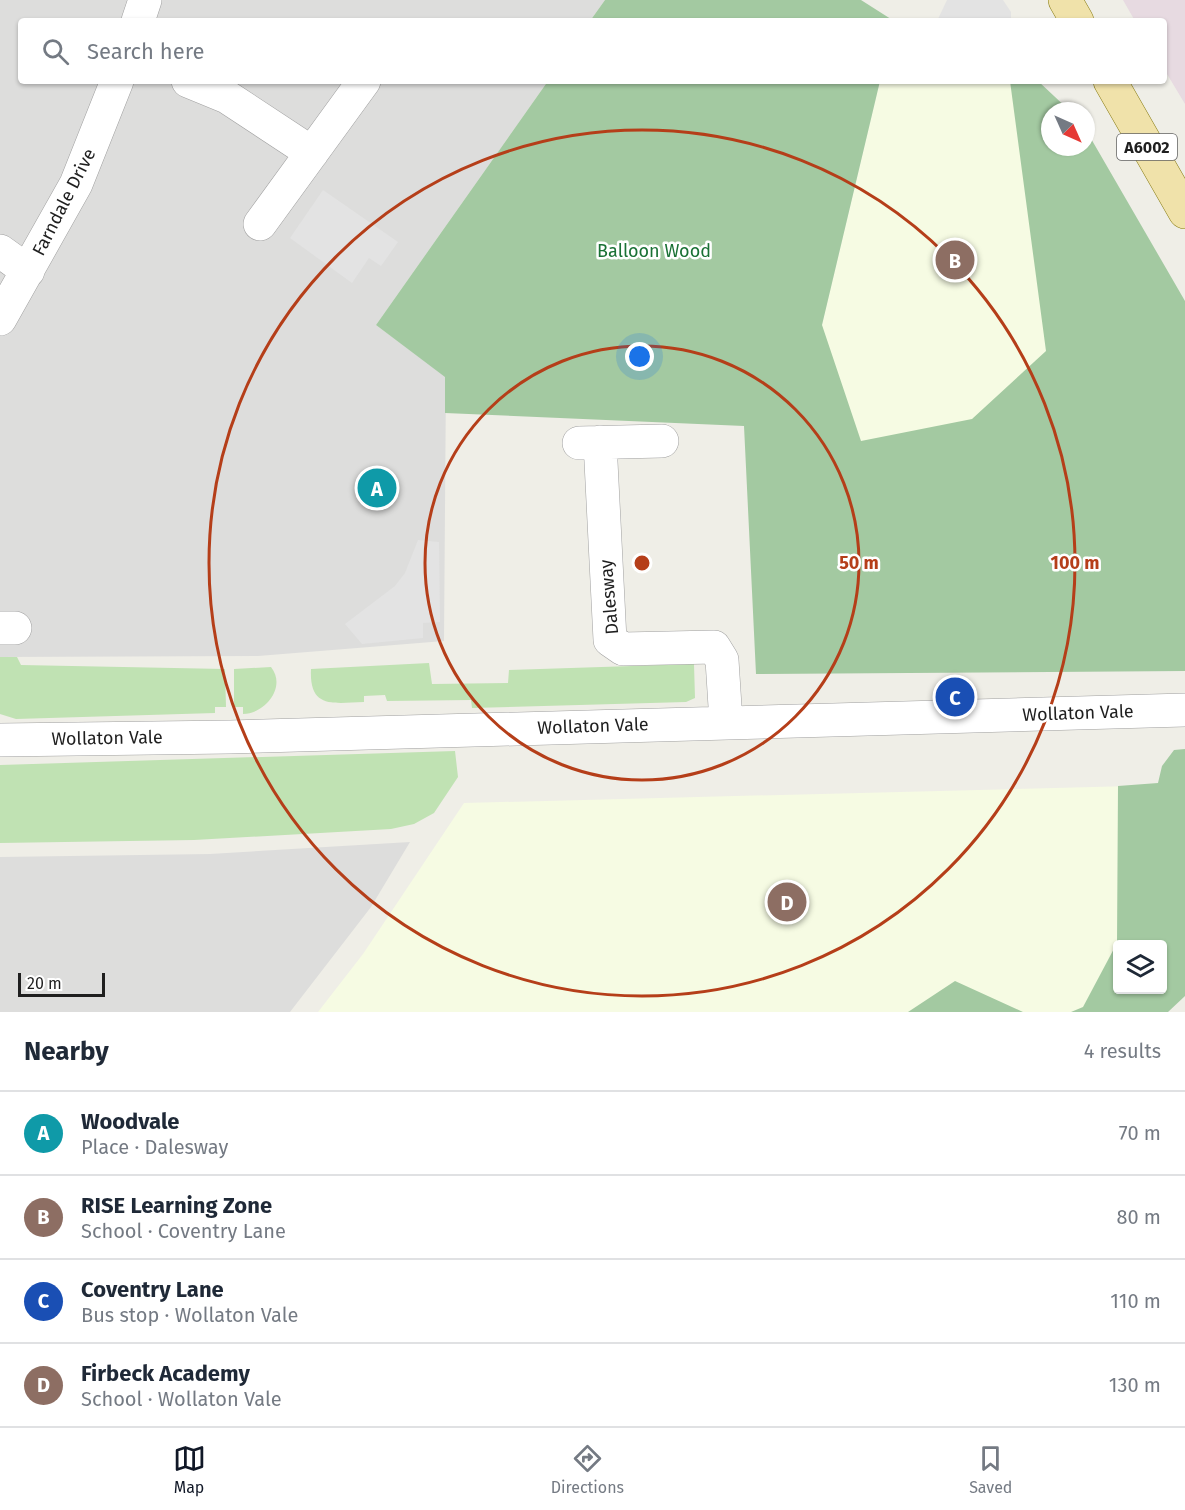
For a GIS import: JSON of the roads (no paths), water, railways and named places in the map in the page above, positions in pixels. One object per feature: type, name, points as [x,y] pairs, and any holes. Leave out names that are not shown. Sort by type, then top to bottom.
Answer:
[{"type":"main road","points":[[1065,0],[1075,18]]},
{"type":"main road","name":"A6002","points":[[1112,84],[1185,212]]},
{"type":"street","points":[[139,18],[145,0]]},
{"type":"street","name":"Farndale Drive","points":[[0,319],[76,184],[116,84]]},
{"type":"street","points":[[195,84],[227,97],[312,153]]},
{"type":"street","points":[[260,224],[362,84]]},
{"type":"street","points":[[0,251],[28,271]]},
{"type":"street","name":"Dalesway","points":[[662,441],[589,442],[610,640],[623,649],[714,647],[722,660],[726,722]]},
{"type":"street","name":"Wollaton Vale","points":[[0,740],[230,737],[1185,711]]},
{"type":"place","name":"RISE Learning Zone","points":[[955,260]]},
{"type":"place","name":"Woodvale","points":[[377,488]]},
{"type":"place","name":"Coventry Lane","points":[[955,697]]},
{"type":"place","name":"Firbeck Academy","points":[[787,902]]},
{"type":"park label","name":"Balloon Wood","points":[[654,251]]}]
